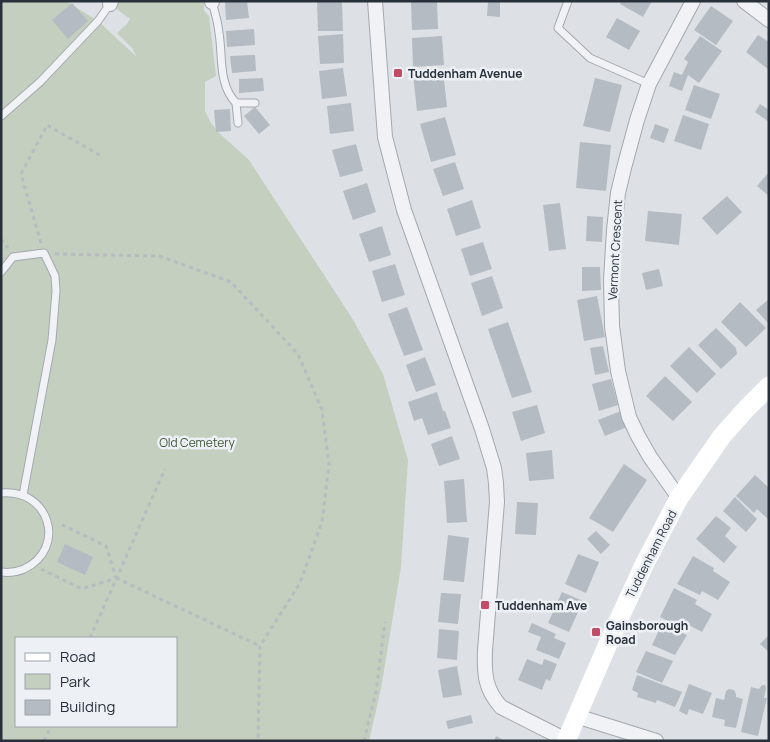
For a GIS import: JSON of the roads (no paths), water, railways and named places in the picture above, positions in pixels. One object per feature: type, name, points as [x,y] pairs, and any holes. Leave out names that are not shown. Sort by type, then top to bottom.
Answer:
[{"type":"street","points":[[375,1],[385,136],[402,201],[494,468],[497,502],[485,650],[484,667],[486,681],[493,698],[501,707],[566,741]]},
{"type":"street","name":"Vermont Crescent","points":[[679,498],[650,457],[629,417],[618,371],[612,326],[611,280],[618,193],[624,168],[649,84],[693,1]]},
{"type":"street","points":[[744,1],[769,20]]},
{"type":"street","name":"Tuddenham Road","points":[[566,741],[644,565],[679,498],[722,436],[746,408],[769,386]]},
{"type":"street","points":[[576,716],[656,741]]},
{"type":"lane","points":[[568,1],[558,28],[590,58],[649,84]]},
{"type":"lane","points":[[212,2],[219,33],[224,82],[236,103],[238,123]]},
{"type":"lane","points":[[1,116],[40,82],[98,21],[111,3]]},
{"type":"lane","points":[[236,103],[255,103]]},
{"type":"lane","points":[[1,272],[13,257],[44,253],[55,276],[56,291],[52,340],[23,495]]},
{"type":"lane","points":[[1,493],[16,493],[35,502],[46,517],[49,531],[47,545],[41,557],[32,565],[19,571],[1,572]]},
{"type":"place","name":"Tuddenham Avenue","points":[[398,73]]},
{"type":"place","name":"Tuddenham Ave","points":[[485,605]]},
{"type":"place","name":"Gainsborough Road","points":[[596,632]]},
{"type":"park label","name":"Old Cemetery","points":[[197,442]]}]
